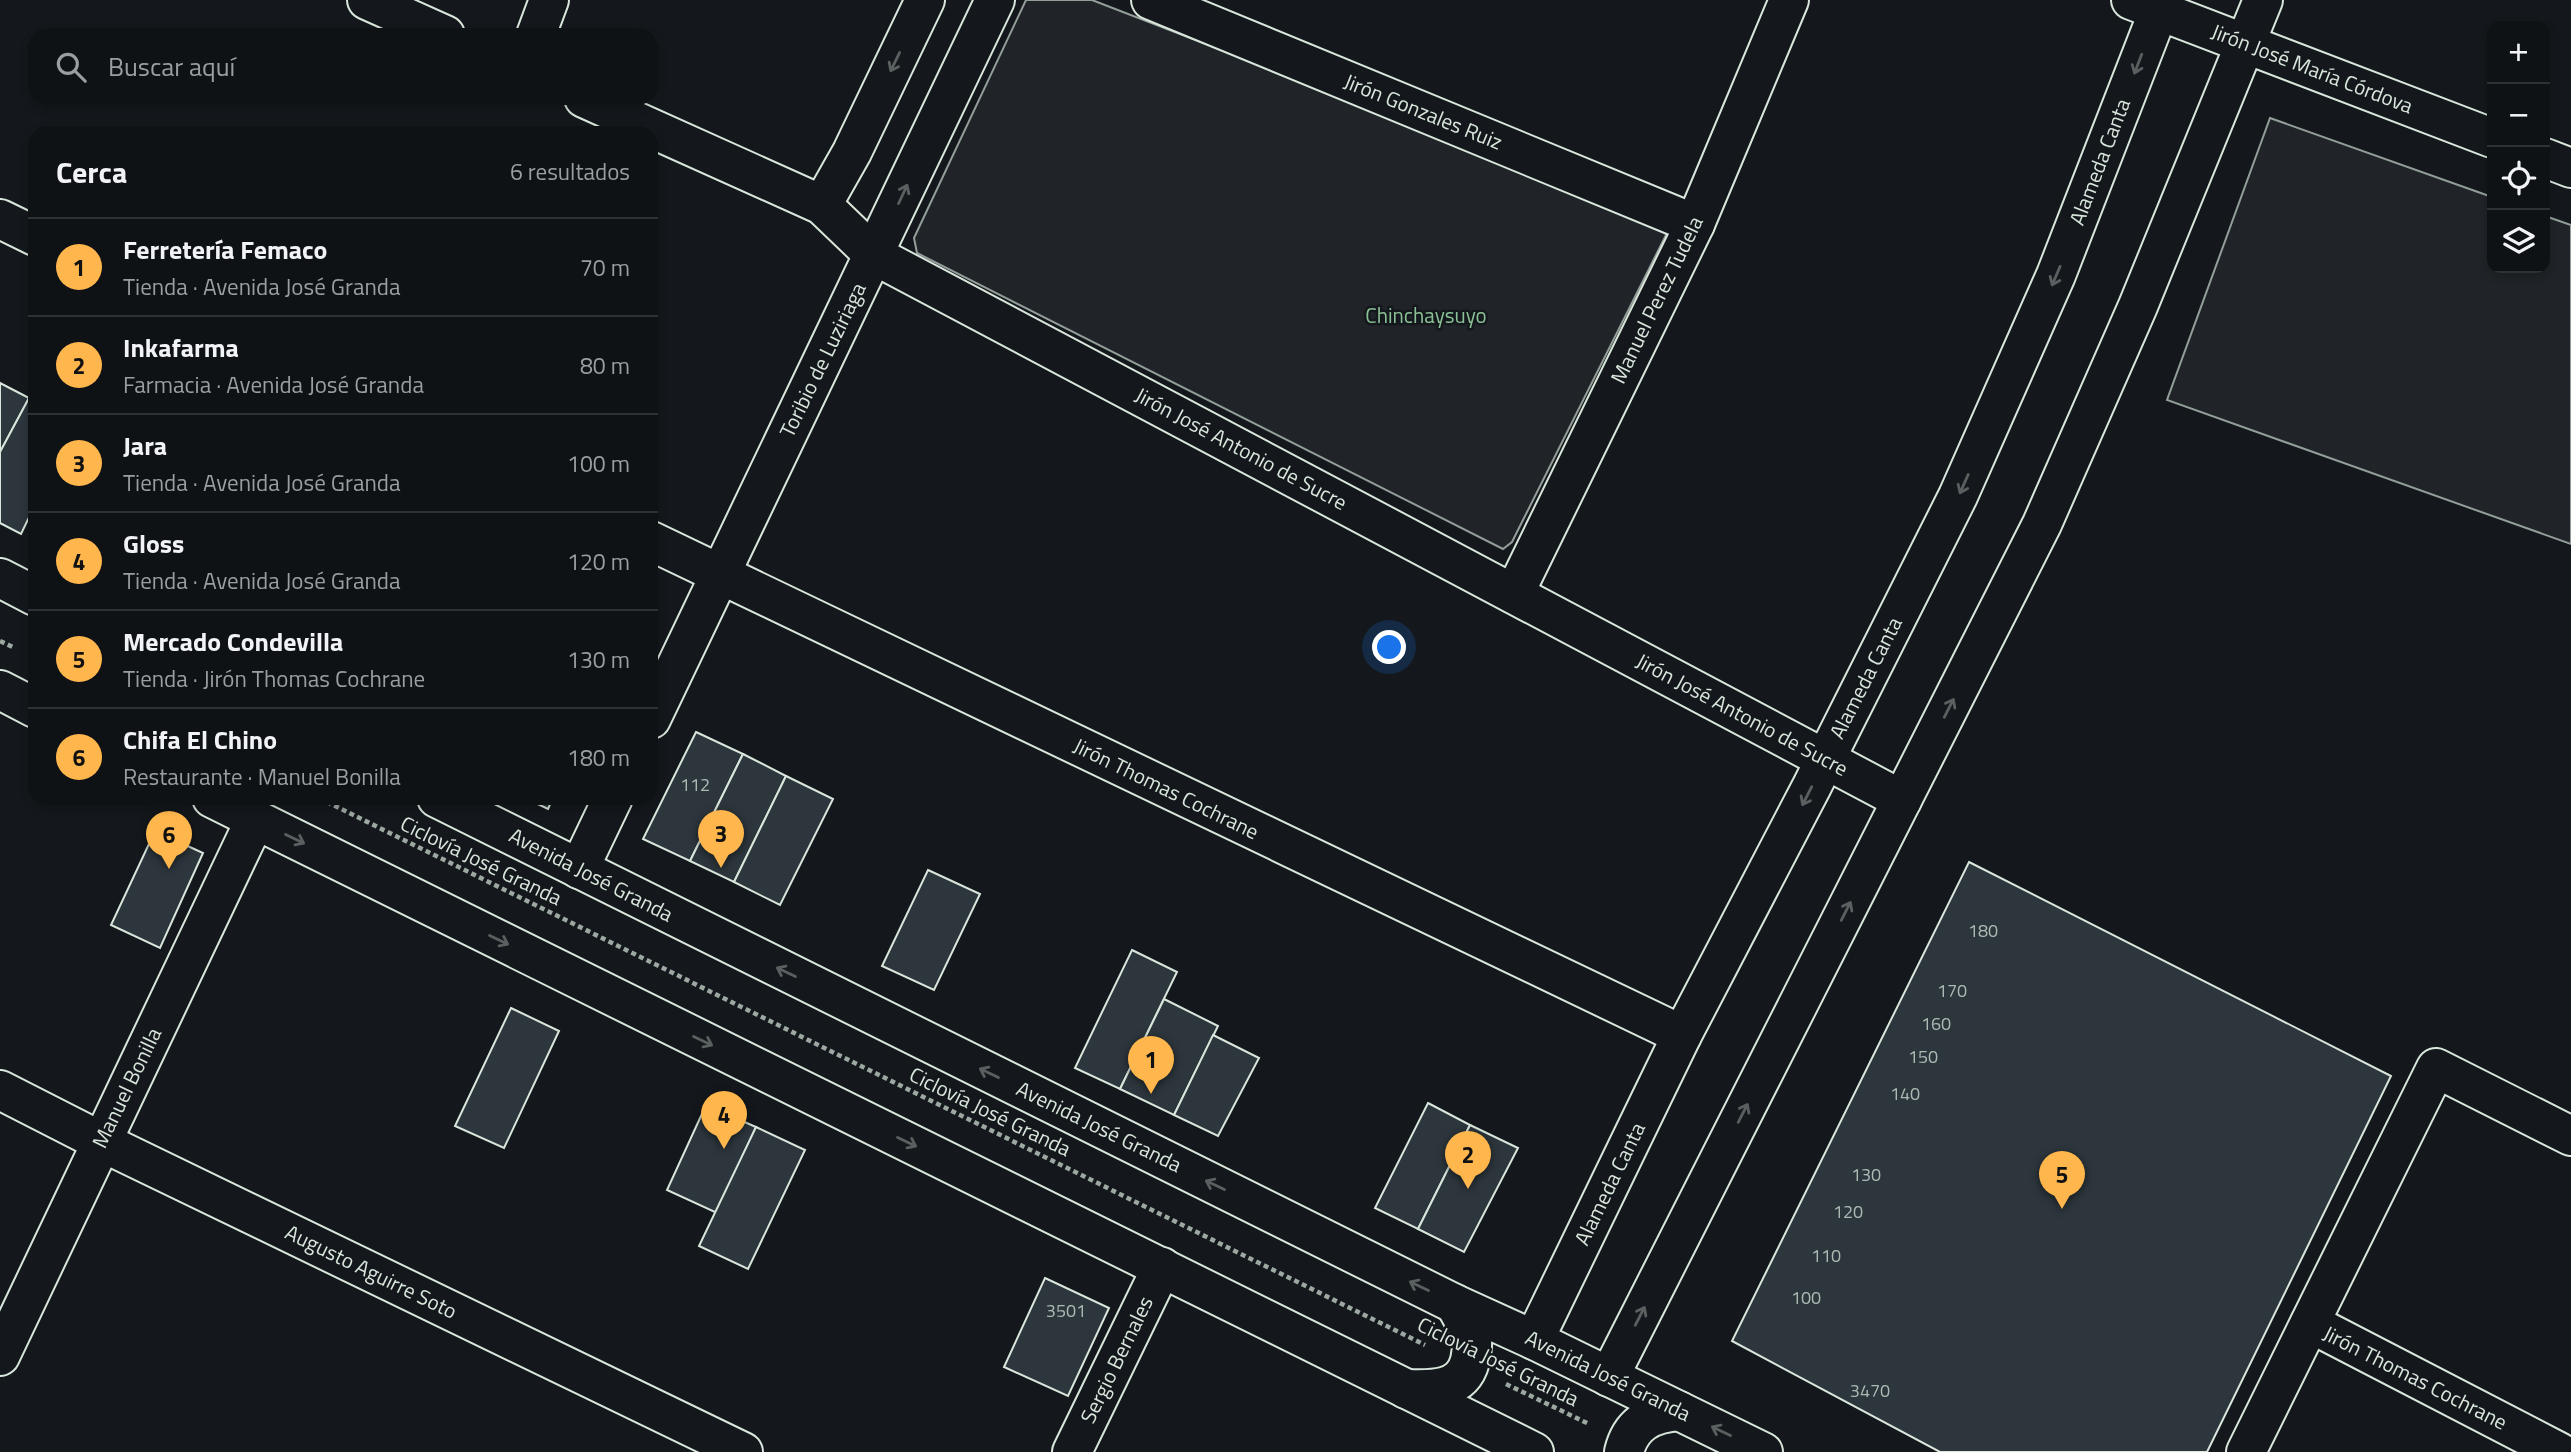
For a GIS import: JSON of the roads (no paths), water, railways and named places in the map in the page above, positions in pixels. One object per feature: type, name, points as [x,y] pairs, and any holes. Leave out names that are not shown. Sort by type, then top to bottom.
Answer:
[{"type":"street","points":[[367,0],[429,28]]},
{"type":"street","points":[[539,28],[550,0]]},
{"type":"street","points":[[822,205],[852,152],[925,0]]},
{"type":"street","name":"Toribio de Luziriaga","points":[[658,704],[995,0]]},
{"type":"street","name":"Jirón Gonzales Ruiz","points":[[1151,0],[1695,224]]},
{"type":"street","name":"Manuel Perez Tudela","points":[[1514,594],[1695,224],[1789,0]]},
{"type":"street","points":[[1609,1377],[2042,524],[2138,306],[2263,0]]},
{"type":"street","name":"Jirón José María Córdova","points":[[2151,4],[2246,44],[2487,136]]},
{"type":"street","name":"Alameda Canta","points":[[1534,1340],[1682,1035],[1958,496],[2056,275],[2151,4]]},
{"type":"street","name":"Jirón José Antonio de Sucre","points":[[600,105],[646,126]]},
{"type":"street","name":"Jirón José Antonio de Sucre","points":[[658,131],[822,205],[874,255],[1902,800]]},
{"type":"street","points":[[0,219],[28,233]]},
{"type":"street","name":"Jirón Thomas Cochrane","points":[[658,544],[1682,1035]]},
{"type":"street","points":[[0,578],[28,592]]},
{"type":"street","points":[[0,691],[28,705]]},
{"type":"street","points":[[226,805],[1534,1452]]},
{"type":"street","name":"Avenida José Granda","points":[[452,805],[1455,1304],[1762,1452]]},
{"type":"street","points":[[579,869],[610,805]]},
{"type":"street","name":"Manuel Bonilla","points":[[0,1356],[255,820]]},
{"type":"street","points":[[2246,1452],[2436,1068],[2571,1136]]},
{"type":"street","name":"Augusto Aguirre Soto","points":[[0,1090],[743,1452]]},
{"type":"street","name":"Sergio Bernales","points":[[1073,1452],[1162,1267]]},
{"type":"street","points":[[1406,1389],[1435,1391],[1464,1376],[1472,1341],[1455,1304]]},
{"type":"street","name":"Jirón Thomas Cochrane","points":[[2310,1323],[2558,1452]]},
{"type":"street","points":[[1625,1447],[1640,1423],[1658,1412],[1679,1411]]},
{"type":"place","name":"Jara","points":[[721,868]]},
{"type":"place","name":"Chifa El Chino","points":[[169,869]]},
{"type":"place","name":"Ferretería Femaco","points":[[1151,1094]]},
{"type":"place","name":"Gloss","points":[[724,1149]]},
{"type":"place","name":"Inkafarma","points":[[1468,1189]]},
{"type":"place","name":"Mercado Condevilla","points":[[2062,1209]]},
{"type":"park label","name":"Chinchaysuyo","points":[[1426,316]]}]
